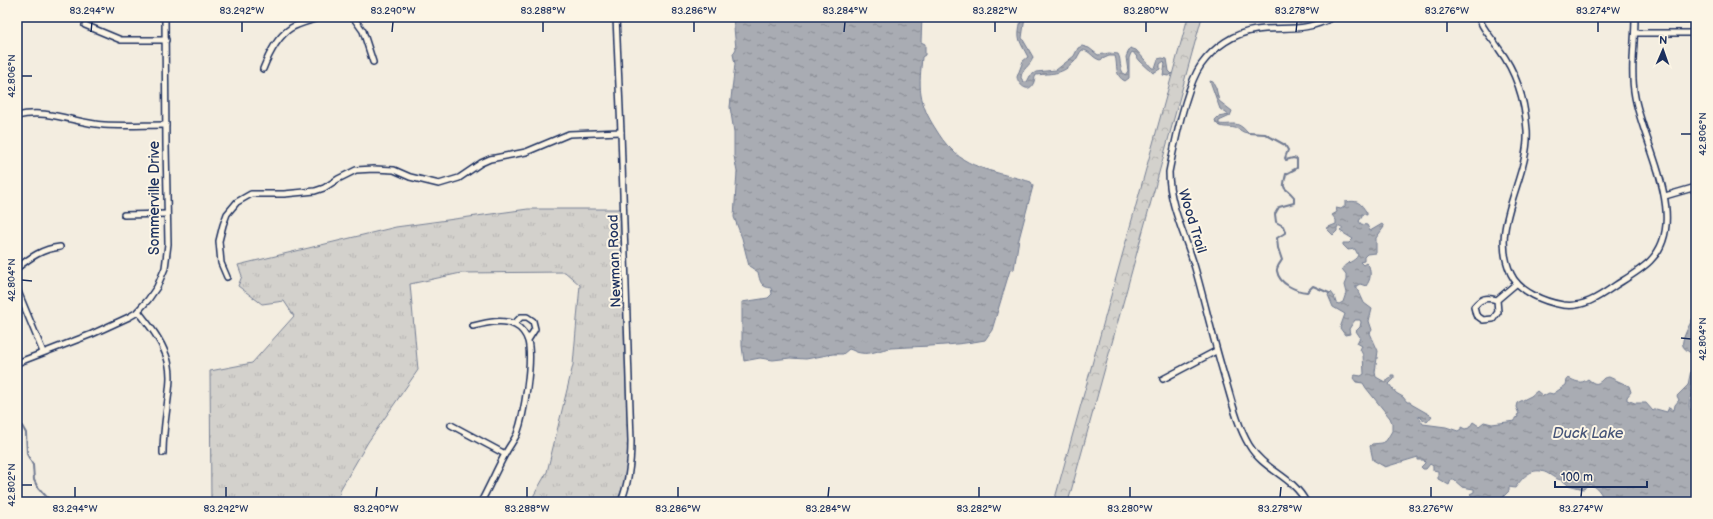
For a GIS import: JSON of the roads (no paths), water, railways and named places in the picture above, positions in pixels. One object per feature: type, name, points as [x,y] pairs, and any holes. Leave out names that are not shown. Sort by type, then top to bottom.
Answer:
[{"type":"street","name":"Sommerville Drive","points":[[17,363],[92,334],[129,317],[138,311],[157,287],[165,268],[168,244],[165,17]]},
{"type":"street","points":[[263,69],[269,55],[280,38],[290,29],[320,17]]},
{"type":"street","points":[[353,17],[364,31],[373,62]]},
{"type":"street","name":"Newman Road","points":[[616,17],[631,441],[631,466],[627,488],[621,502]]},
{"type":"street","name":"Wood Trail","points":[[1306,502],[1293,484],[1263,463],[1256,456],[1248,444],[1235,414],[1216,351],[1195,267],[1174,209],[1169,181],[1172,159],[1190,90],[1200,66],[1215,49],[1231,38],[1250,31],[1302,28],[1333,17]]},
{"type":"street","points":[[1479,17],[1479,20],[1508,62],[1516,77],[1524,105],[1527,131],[1523,164],[1503,235],[1503,247],[1506,262],[1517,283],[1537,298],[1551,303],[1569,306],[1593,300],[1650,261],[1663,242],[1666,228],[1666,196],[1634,95],[1635,17]]},
{"type":"street","points":[[85,25],[121,40],[166,40]]},
{"type":"street","points":[[1635,33],[1689,34],[1696,32]]},
{"type":"street","points":[[17,116],[40,113],[56,115],[84,123],[105,125],[166,125]]},
{"type":"street","points":[[227,277],[221,263],[219,241],[223,225],[227,214],[237,202],[251,194],[284,194],[315,190],[324,188],[356,170],[374,169],[394,170],[410,177],[439,184],[459,178],[481,163],[490,159],[526,152],[569,134],[621,132]]},
{"type":"street","points":[[1666,196],[1696,187]]},
{"type":"street","points":[[124,216],[167,214]]},
{"type":"street","points":[[17,268],[39,252],[48,248],[60,247]]},
{"type":"street","points":[[1497,300],[1517,283]]},
{"type":"street","points":[[17,289],[43,352]]},
{"type":"street","points":[[1487,297],[1497,300],[1498,312],[1493,319],[1483,320],[1476,315],[1474,307],[1479,300],[1487,297]]},
{"type":"street","points":[[138,311],[156,333],[169,365],[170,384],[163,453]]},
{"type":"street","points":[[481,502],[516,435],[524,407],[528,370],[528,340],[534,328],[533,321],[527,317],[521,317],[514,324]]},
{"type":"street","points":[[473,326],[487,323],[514,324],[524,333],[528,340]]},
{"type":"street","points":[[1163,379],[1216,351]]},
{"type":"street","points":[[451,425],[505,454]]},
{"type":"water","points":[[733,17],[922,17],[921,42],[925,44],[925,55],[922,57],[920,80],[921,94],[926,112],[939,134],[949,148],[969,162],[979,167],[1031,182],[1033,186],[1019,239],[1014,269],[1010,270],[992,330],[985,340],[950,345],[891,348],[868,353],[860,353],[849,349],[843,354],[833,354],[806,359],[790,358],[773,360],[760,358],[744,361],[742,346],[742,302],[768,298],[772,294],[771,288],[763,285],[759,279],[758,272],[749,266],[742,238],[734,217],[737,172],[734,156],[734,132],[730,107],[735,64],[733,54],[736,49]]},
{"type":"water","points":[[1020,17],[1025,17],[1022,38],[1033,57],[1021,75],[1024,82],[1027,82],[1030,76],[1036,72],[1056,70],[1074,56],[1078,48],[1082,46],[1089,48],[1098,55],[1109,53],[1118,54],[1122,70],[1125,75],[1128,71],[1126,57],[1130,48],[1136,50],[1152,68],[1155,68],[1158,59],[1167,59],[1169,71],[1172,74],[1168,76],[1163,75],[1165,64],[1164,61],[1160,64],[1160,69],[1153,73],[1133,52],[1129,58],[1129,78],[1125,81],[1119,76],[1115,56],[1109,56],[1100,60],[1095,58],[1087,51],[1082,50],[1075,61],[1066,69],[1053,73],[1036,75],[1034,83],[1031,87],[1026,88],[1021,85],[1017,77],[1023,61],[1028,57],[1021,44],[1019,36]]},
{"type":"water","points":[[1210,81],[1213,82],[1216,88],[1219,101],[1232,111],[1230,116],[1219,121],[1219,124],[1234,124],[1240,126],[1248,133],[1232,127],[1221,126],[1216,123],[1215,120],[1218,117],[1229,115],[1220,109]]},
{"type":"water","name":"Duck Lake","points":[[1353,201],[1362,206],[1367,215],[1362,214],[1359,221],[1361,224],[1367,225],[1370,231],[1382,224],[1384,227],[1376,238],[1376,253],[1367,254],[1364,257],[1364,261],[1360,262],[1363,265],[1366,263],[1369,266],[1370,279],[1366,286],[1360,284],[1356,286],[1364,303],[1372,309],[1369,321],[1372,330],[1370,333],[1378,351],[1375,372],[1376,377],[1385,382],[1391,378],[1391,375],[1394,375],[1394,379],[1389,384],[1396,393],[1403,397],[1407,402],[1410,402],[1432,416],[1427,422],[1418,416],[1423,424],[1446,427],[1458,431],[1461,427],[1465,429],[1469,428],[1473,422],[1479,426],[1484,422],[1492,424],[1515,421],[1515,418],[1518,417],[1517,415],[1519,414],[1516,407],[1517,403],[1531,396],[1537,391],[1543,396],[1549,393],[1553,394],[1566,385],[1568,378],[1580,382],[1588,379],[1593,383],[1597,383],[1604,378],[1609,377],[1629,386],[1631,392],[1627,397],[1627,400],[1635,403],[1646,403],[1653,411],[1656,409],[1667,412],[1669,407],[1674,410],[1675,405],[1679,400],[1677,396],[1688,385],[1691,370],[1695,364],[1692,360],[1693,359],[1696,361],[1696,364],[1690,386],[1690,392],[1692,395],[1689,405],[1696,418],[1696,502],[1605,502],[1600,492],[1593,486],[1587,485],[1584,489],[1568,485],[1562,480],[1556,479],[1542,471],[1528,474],[1515,488],[1509,487],[1509,491],[1503,497],[1503,501],[1496,501],[1482,495],[1473,497],[1470,494],[1474,492],[1474,489],[1462,487],[1454,480],[1451,480],[1449,485],[1438,479],[1438,471],[1433,470],[1433,466],[1430,464],[1426,469],[1423,469],[1421,467],[1425,463],[1424,460],[1418,460],[1418,457],[1385,467],[1373,460],[1370,446],[1372,444],[1386,441],[1392,431],[1392,423],[1390,418],[1363,383],[1356,382],[1353,378],[1355,375],[1361,376],[1364,374],[1363,355],[1360,349],[1362,346],[1357,343],[1360,337],[1356,331],[1360,327],[1360,320],[1355,320],[1349,329],[1350,334],[1345,335],[1340,328],[1345,314],[1333,307],[1328,295],[1331,292],[1336,303],[1339,304],[1343,302],[1346,293],[1344,285],[1346,274],[1342,269],[1358,255],[1355,249],[1348,250],[1343,245],[1343,243],[1349,243],[1353,239],[1340,231],[1342,227],[1337,227],[1337,231],[1333,235],[1326,228],[1336,224],[1336,220],[1332,215],[1337,212],[1336,208],[1341,209],[1345,206],[1345,202]]},
{"type":"water","points":[[1696,312],[1696,356],[1685,349],[1683,346],[1683,339]]},
{"type":"waterway","points":[[1248,133],[1265,134],[1285,145],[1288,150],[1285,158],[1286,160],[1293,158],[1297,159],[1297,168],[1286,174],[1284,184],[1284,187],[1294,197],[1294,203],[1279,207],[1275,214],[1276,222],[1283,226],[1285,231],[1285,233],[1277,238],[1278,248],[1282,260],[1277,268],[1278,276],[1284,283],[1298,290],[1307,292],[1313,286],[1329,293]]},
{"type":"waterway","points":[[17,422],[22,426],[26,433],[27,454],[33,465],[34,480],[37,486],[51,502]]}]
